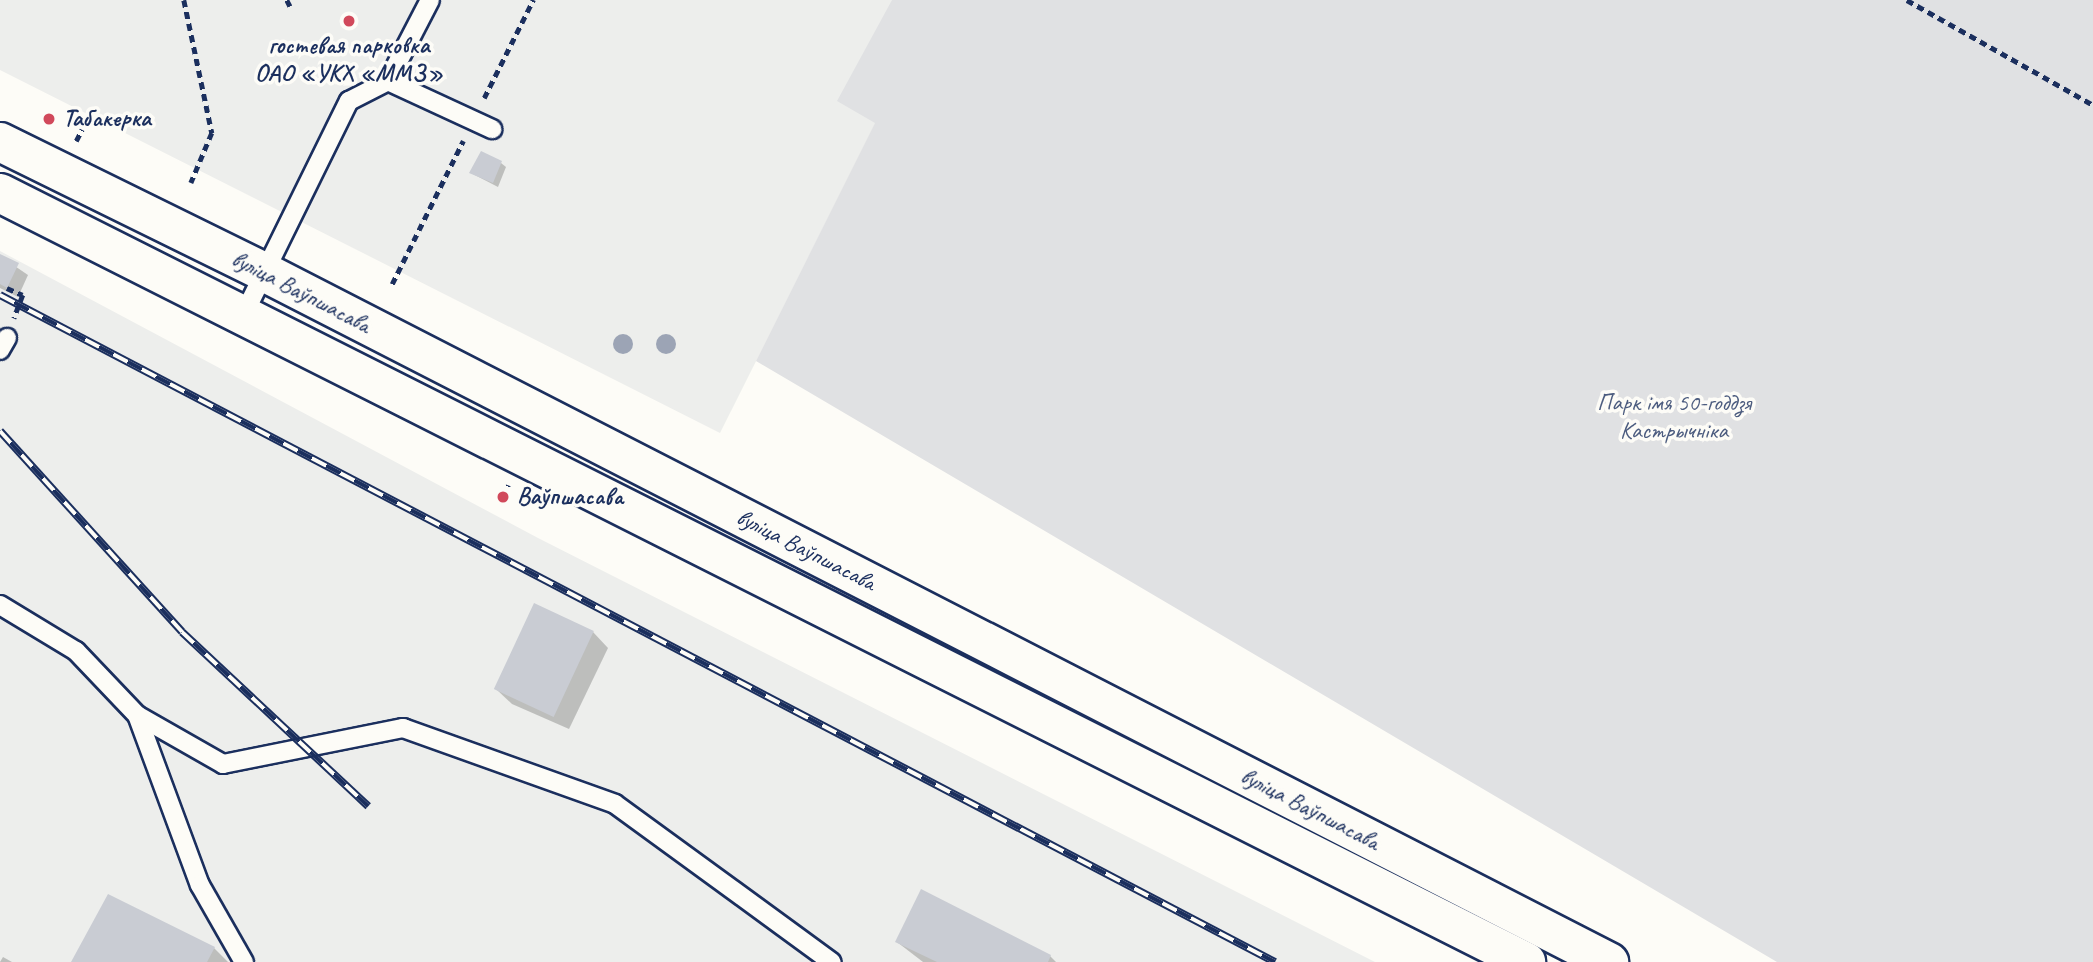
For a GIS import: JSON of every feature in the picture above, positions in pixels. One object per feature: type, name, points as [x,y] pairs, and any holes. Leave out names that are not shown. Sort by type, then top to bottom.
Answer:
[{"type":"main road","name":"вуліца Ваўпшасава","points":[[0,142],[264,272],[1609,962]]},
{"type":"main road","name":"вуліца Ваўпшасава","points":[[0,193],[1526,962]]},
{"type":"lane","points":[[243,316],[349,101],[388,81],[430,0]]},
{"type":"lane","points":[[388,81],[456,120],[492,129]]},
{"type":"lane","points":[[0,605],[76,651],[137,715],[223,764],[403,728],[615,804],[832,962]]},
{"type":"lane","points":[[137,715],[201,885],[244,962]]},
{"type":"path","points":[[184,0],[212,133],[191,183]]},
{"type":"path","points":[[287,0],[290,6]]},
{"type":"path","points":[[1907,0],[2093,105]]},
{"type":"path","points":[[3,344],[23,295],[7,288]]},
{"type":"shaded area","points":[[0,0],[892,0],[876,122],[720,433],[0,70]]},
{"type":"shaded area","points":[[0,251],[538,538],[1375,962],[0,962]]},
{"type":"green space","name":"Парк імя 50-годдзя Кастрычніка","points":[[892,0],[2093,0],[2093,962],[1777,962],[756,361],[875,123],[837,101]]},
{"type":"building","points":[[481,151],[502,161],[493,183],[469,173]]},
{"type":"building","points":[[0,254],[19,263],[7,288],[0,284]]},
{"type":"building","points":[[534,603],[594,631],[554,717],[494,689]]},
{"type":"building","points":[[921,889],[1051,955],[1048,962],[937,962],[895,942]]},
{"type":"building","points":[[108,894],[215,947],[207,962],[71,962]]},
{"type":"railway","points":[[0,295],[1275,962]]},
{"type":"railway","points":[[0,431],[182,632],[368,806]]},
{"type":"place","name":"гостевая парковка ОАО «УКХ «ММЗ»","points":[[349,21]]},
{"type":"place","name":"Табакерка","points":[[49,119]]},
{"type":"place","name":"Ваўпшасава","points":[[503,497]]}]
